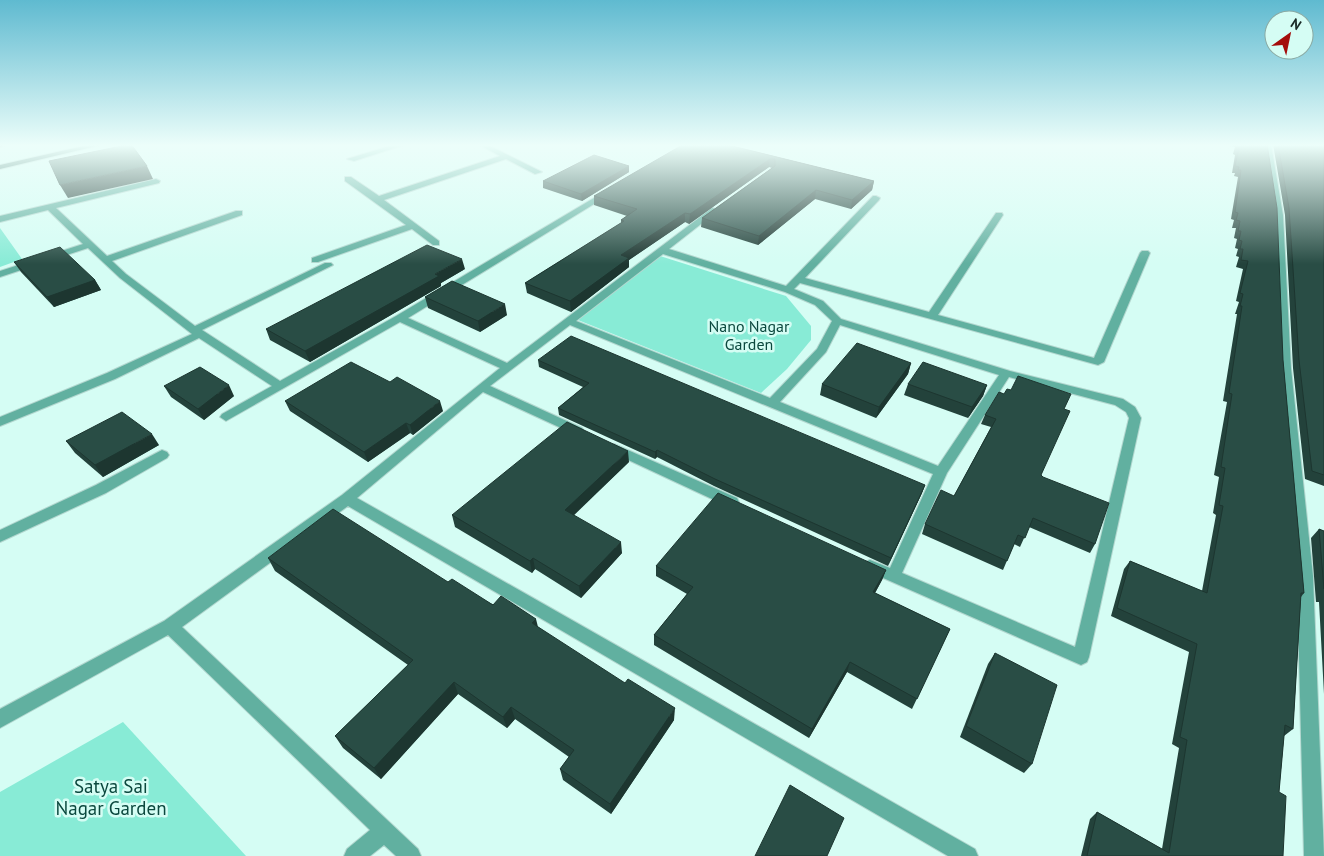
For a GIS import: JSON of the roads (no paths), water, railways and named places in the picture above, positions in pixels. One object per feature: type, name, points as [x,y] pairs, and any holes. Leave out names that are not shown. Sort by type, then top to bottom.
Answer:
[{"type":"street","points":[[0,219],[144,184]]},
{"type":"street","points":[[355,184],[436,243]]},
{"type":"street","points":[[378,199],[423,184]]},
{"type":"street","points":[[1274,184],[1279,215],[1285,368],[1305,576],[1314,856]]},
{"type":"street","points":[[226,417],[400,318],[618,185]]},
{"type":"street","points":[[788,290],[876,198]]},
{"type":"street","points":[[0,719],[170,626],[346,499],[482,387],[723,204]]},
{"type":"street","points":[[50,207],[123,276],[197,332],[280,386]]},
{"type":"street","points":[[105,260],[239,213]]},
{"type":"street","points":[[932,316],[999,215]]},
{"type":"street","points":[[315,260],[414,226]]},
{"type":"street","points":[[0,274],[91,244]]},
{"type":"street","points":[[661,250],[788,290],[819,303],[837,321],[1006,373],[1119,402],[1131,410],[1135,418],[1081,657],[857,560]]},
{"type":"street","points":[[798,279],[1098,362],[1145,253]]},
{"type":"street","points":[[0,422],[111,376],[328,265]]},
{"type":"street","points":[[400,318],[509,368]]},
{"type":"street","points":[[568,321],[941,472]]},
{"type":"street","points":[[771,404],[822,350],[837,321]]},
{"type":"street","points":[[893,577],[941,472],[1006,373]]},
{"type":"street","points":[[482,387],[741,507]]},
{"type":"street","points":[[0,536],[101,489],[162,455]]},
{"type":"street","points":[[346,499],[968,856]]},
{"type":"street","points":[[170,626],[411,856]]},
{"type":"street","points":[[354,856],[384,832]]},
{"type":"park label","name":"Nano Nagar Garden","points":[[749,335]]},
{"type":"park label","name":"Satya Sai Nagar Garden","points":[[111,797]]}]
